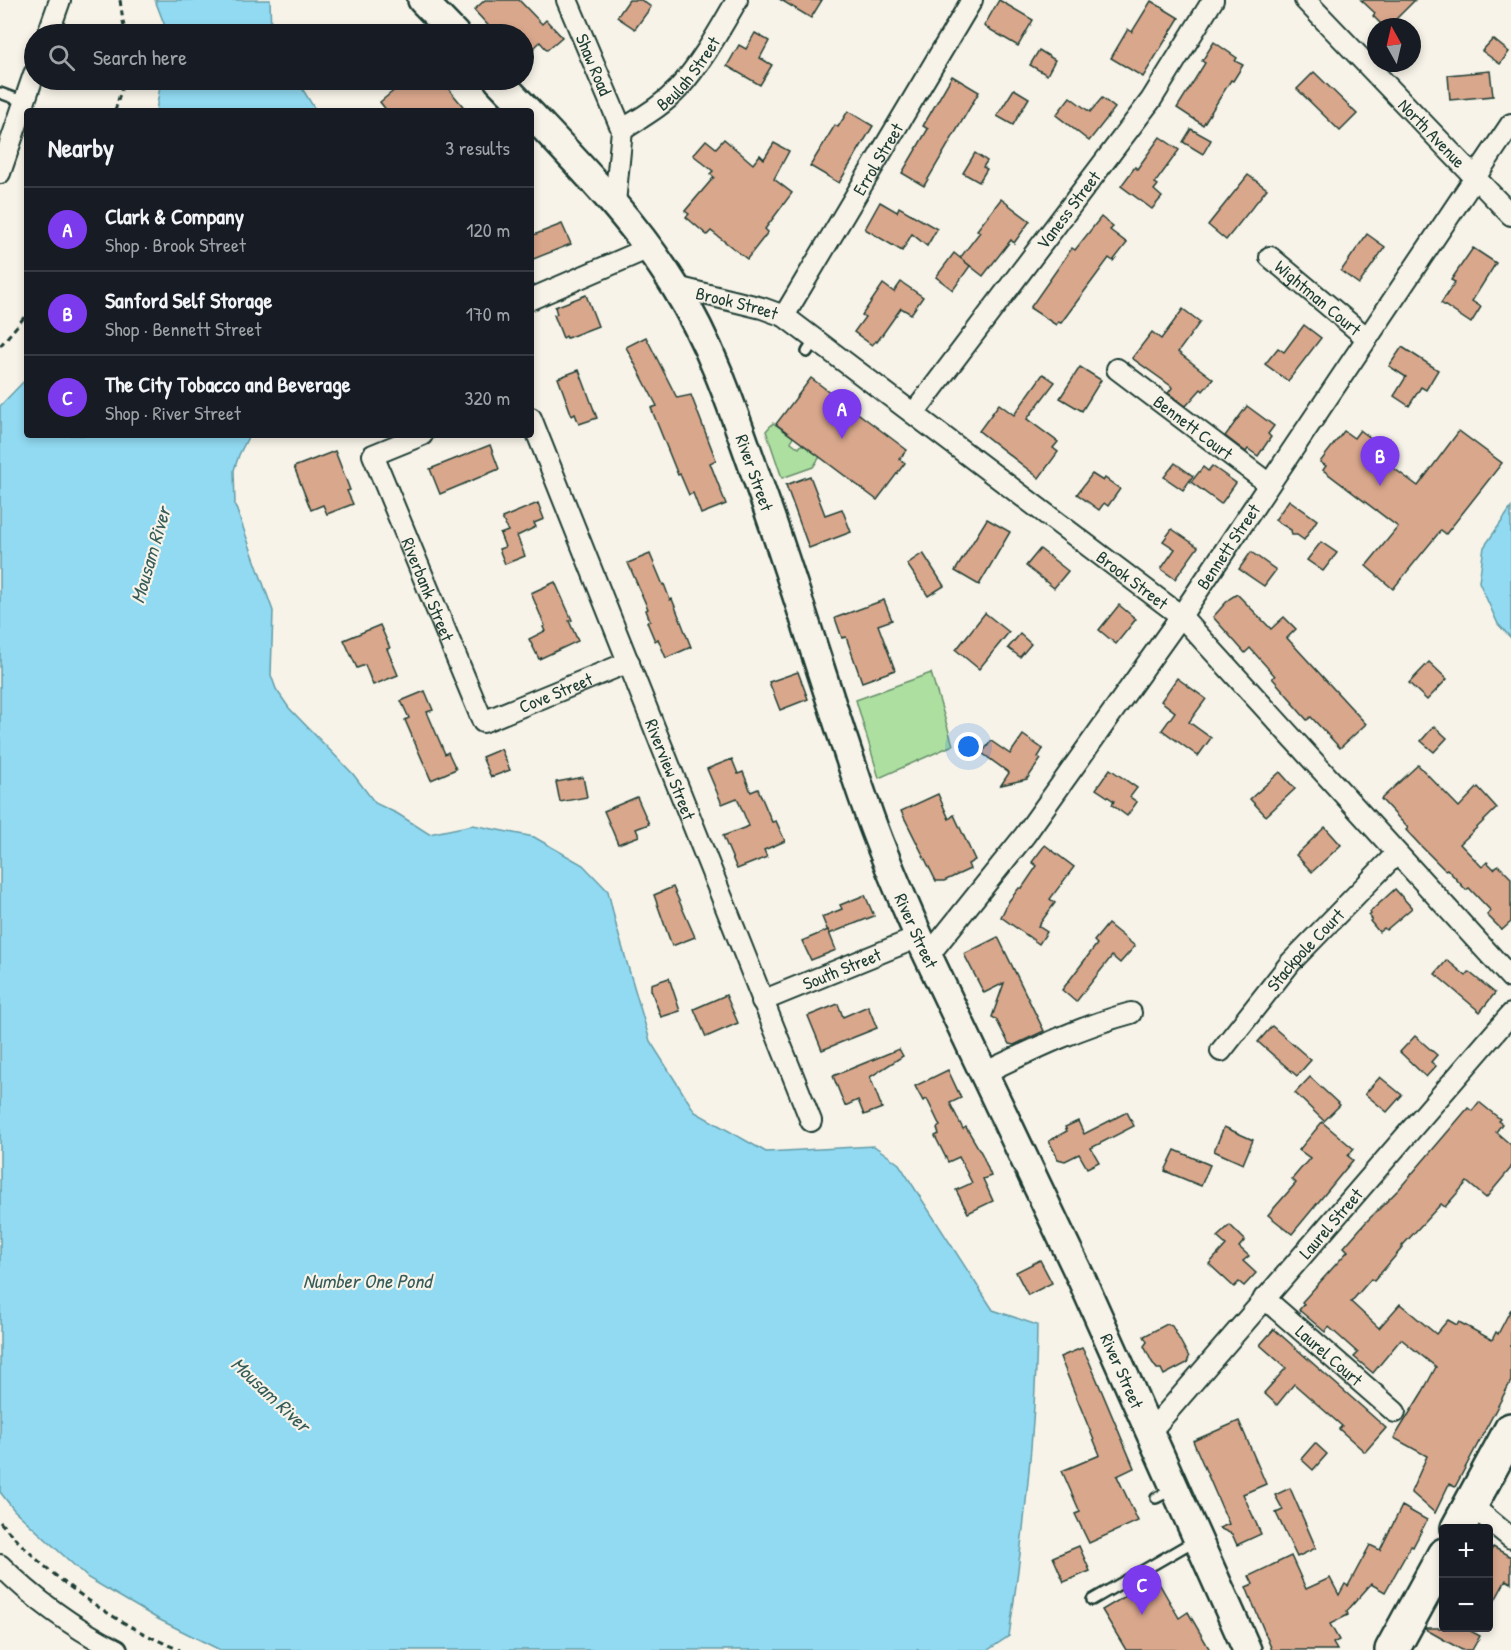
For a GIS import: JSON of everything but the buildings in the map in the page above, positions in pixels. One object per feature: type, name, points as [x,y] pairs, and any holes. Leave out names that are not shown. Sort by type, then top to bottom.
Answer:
[{"type":"highway","points":[[1465,1517],[1511,1430]]},
{"type":"highway","points":[[1392,1650],[1439,1562]]},
{"type":"street","points":[[52,24],[60,0]]},
{"type":"street","points":[[422,0],[445,24]]},
{"type":"street","name":"Shaw Road","points":[[567,0],[622,130]]},
{"type":"street","name":"Beulah Street","points":[[622,130],[658,106],[677,89],[737,0]]},
{"type":"street","name":"Errol Street","points":[[784,316],[972,0]]},
{"type":"street","name":"Vaness Street","points":[[915,413],[1151,100],[1214,0]]},
{"type":"street","name":"North Avenue","points":[[1305,0],[1511,215]]},
{"type":"street","points":[[0,173],[29,90]]},
{"type":"street","points":[[508,90],[525,108]]},
{"type":"street","name":"River Street","points":[[534,117],[615,203],[649,248],[676,287],[708,348],[733,408],[777,535],[867,810],[924,947],[1082,1280],[1150,1432],[1165,1493],[1197,1540],[1247,1650]]},
{"type":"street","name":"Bennett Street","points":[[924,947],[1025,835],[1181,616],[1269,484],[1292,462],[1334,400],[1367,338],[1511,124]]},
{"type":"street","points":[[615,203],[622,130]]},
{"type":"street","points":[[534,298],[649,248]]},
{"type":"street","name":"Wightman Court","points":[[1270,256],[1367,338]]},
{"type":"street","name":"Brook Street","points":[[676,287],[762,308],[784,316],[811,346],[915,413],[1181,616],[1511,978]]},
{"type":"street","name":"Bennett Court","points":[[1117,369],[1269,484]]},
{"type":"street","name":"Riverview Street","points":[[534,426],[811,1121]]},
{"type":"street","name":"Riverbank Street","points":[[415,438],[373,455],[483,723]]},
{"type":"street","name":"Cove Street","points":[[483,723],[628,663]]},
{"type":"street","name":"Stackpole Court","points":[[1221,1051],[1291,962],[1396,854]]},
{"type":"street","name":"South Street","points":[[762,1001],[924,947]]},
{"type":"street","points":[[984,1073],[1072,1032],[1131,1013]]},
{"type":"street","name":"Laurel Street","points":[[1150,1432],[1511,1014]]},
{"type":"street","name":"Laurel Court","points":[[1264,1298],[1395,1412]]},
{"type":"street","points":[[1465,1517],[1511,1538]]},
{"type":"street","points":[[0,1565],[53,1610],[117,1650]]},
{"type":"lane","points":[[0,93],[25,102]]},
{"type":"lane","points":[[1092,1600],[1197,1540]]},
{"type":"path","points":[[120,0],[124,24]]},
{"type":"path","points":[[117,108],[121,90]]},
{"type":"path","points":[[0,346],[24,318]]},
{"type":"path","points":[[0,1522],[41,1563],[85,1598],[129,1625],[180,1650]]},
{"type":"green space","points":[[773,423],[793,437],[791,442],[799,448],[802,444],[820,457],[813,467],[782,478],[766,431]]},
{"type":"green space","points":[[931,673],[953,745],[879,778],[856,700]]},
{"type":"water","points":[[155,0],[270,0],[271,24],[164,24]]},
{"type":"water","points":[[159,90],[303,90],[314,108],[156,108]]},
{"type":"water","name":"Number One Pond","points":[[24,381],[24,438],[248,438],[234,470],[235,505],[273,611],[271,675],[276,689],[289,708],[353,774],[375,803],[398,814],[429,834],[473,825],[534,837],[583,865],[608,891],[650,1041],[695,1112],[766,1152],[874,1146],[899,1164],[993,1310],[1037,1325],[1028,1481],[1009,1636],[988,1650],[220,1650],[158,1619],[88,1578],[14,1510],[0,1492],[0,406]]},
{"type":"water","points":[[1511,508],[1511,638],[1498,624],[1479,582],[1484,547]]},
{"type":"place","name":"Clark & Company","points":[[842,439]]},
{"type":"place","name":"Sanford Self Storage","points":[[1380,486]]},
{"type":"place","name":"The City Tobacco and Beverage","points":[[1142,1615]]},
{"type":"water label","name":"Mousam River","points":[[150,555]]},
{"type":"water label","name":"Mousam River","points":[[271,1394]]}]
